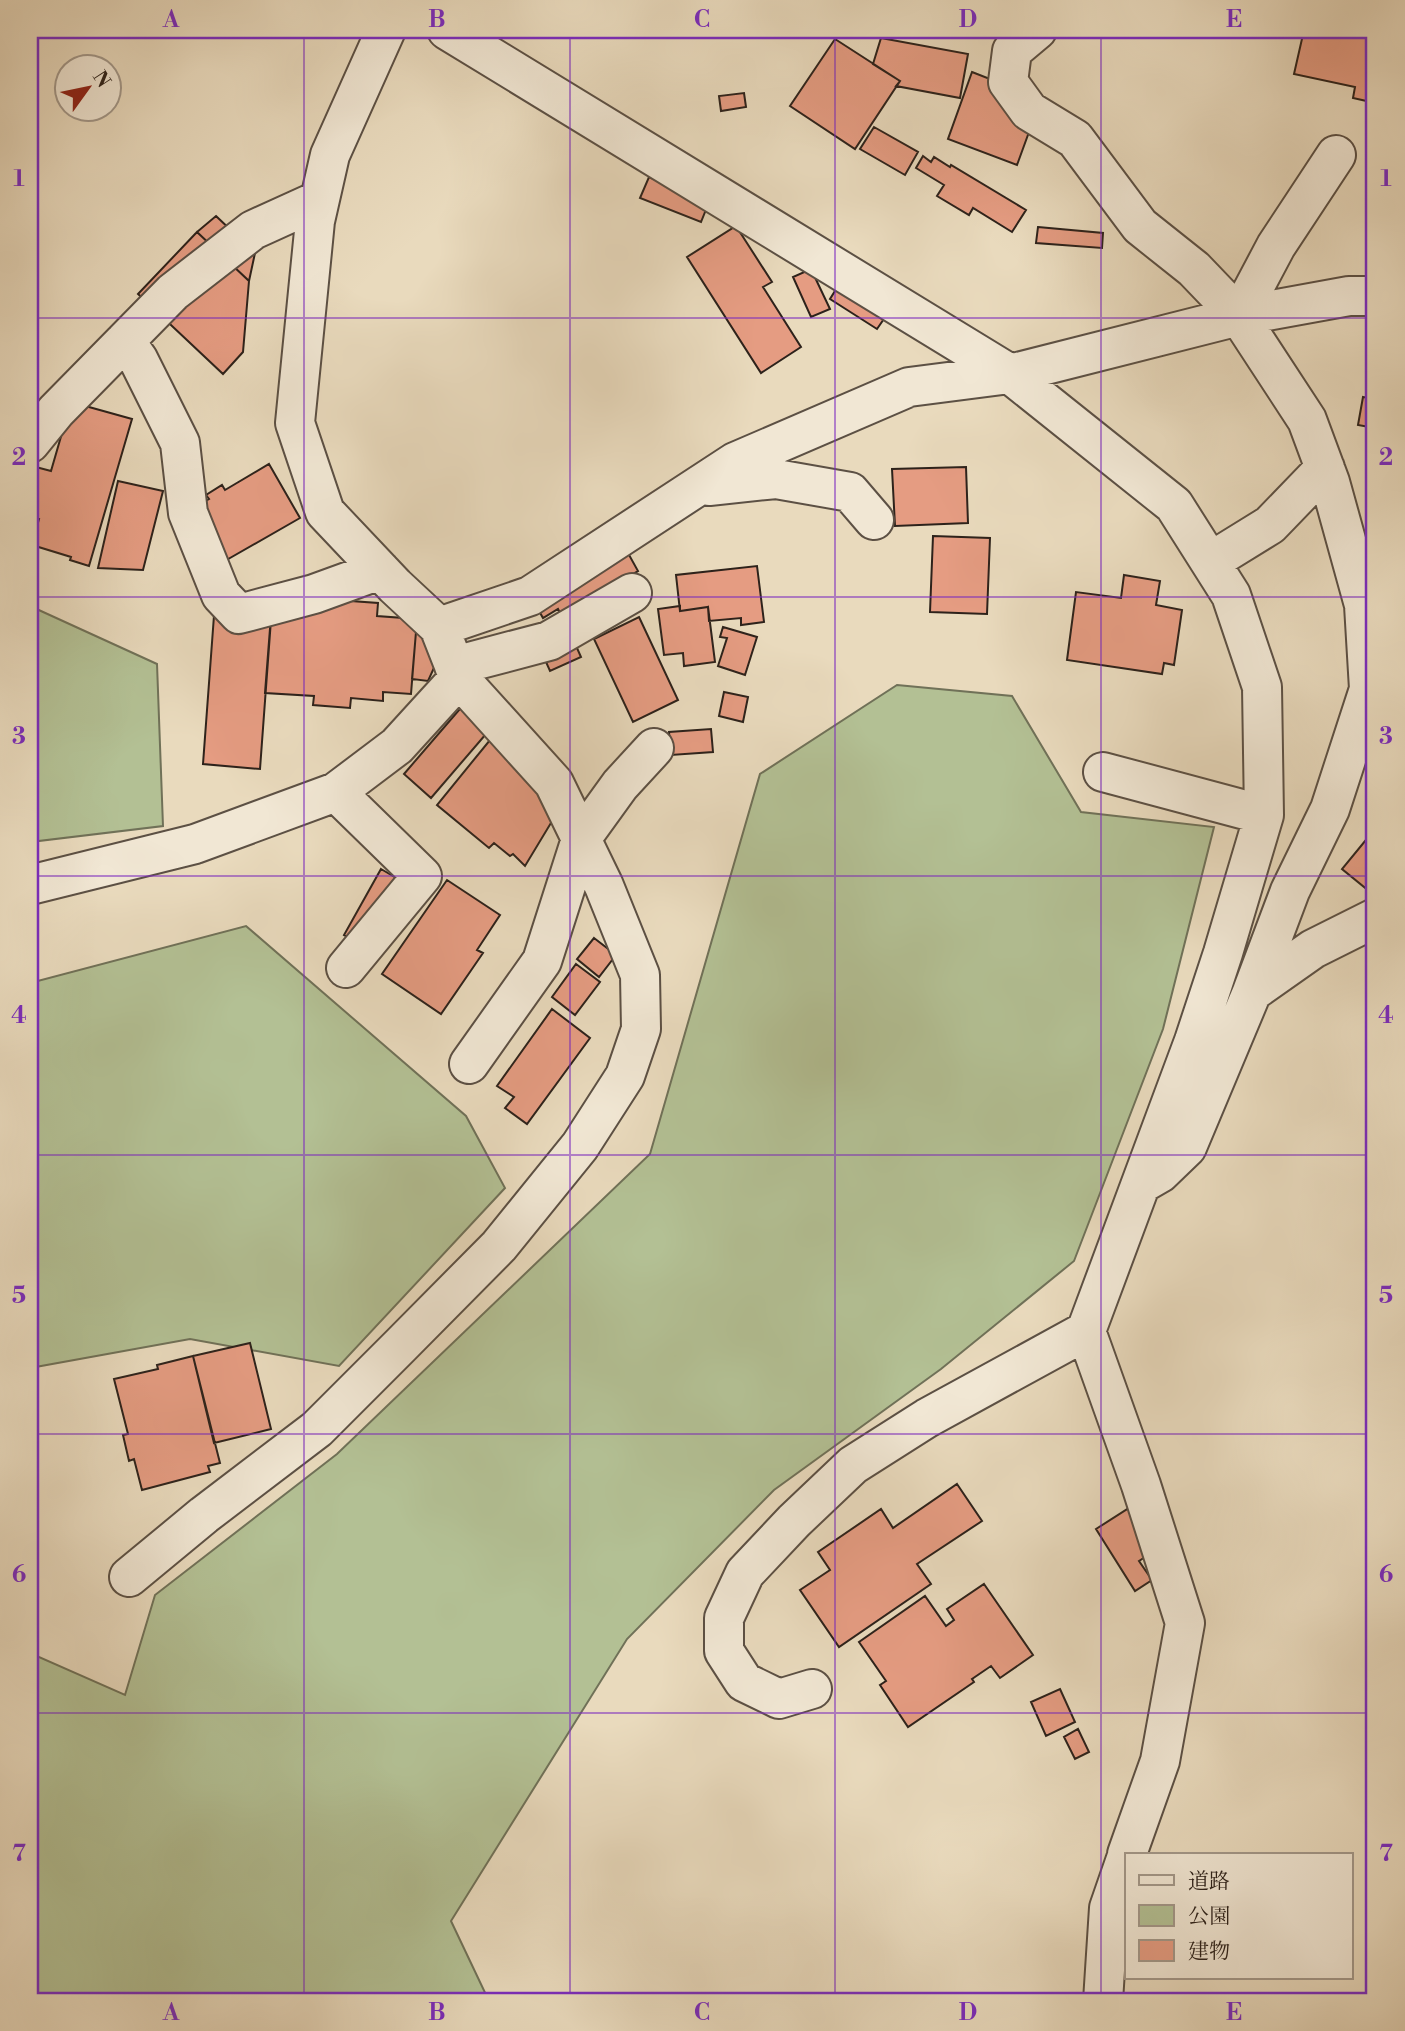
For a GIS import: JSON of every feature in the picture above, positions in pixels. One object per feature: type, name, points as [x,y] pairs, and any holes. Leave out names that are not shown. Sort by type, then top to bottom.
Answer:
[{"type":"street","points":[[129,1577],[317,1429],[499,1246],[580,1146],[625,1076],[641,1029],[640,975],[604,886],[554,783],[457,672],[439,627],[325,512],[295,423],[319,200],[330,155],[386,30]]},
{"type":"street","points":[[447,30],[1010,374],[1174,505],[1231,596],[1262,687],[1264,815],[1223,953],[1086,1331],[1141,1485],[1185,1623],[1160,1761],[1128,1853]]},
{"type":"street","points":[[1037,30],[1012,51],[1008,82],[1029,111],[1075,139],[1140,226],[1194,269],[1239,316],[1307,420],[1325,468],[1364,605],[1369,689],[1330,809],[1290,891],[1252,992],[1187,1147],[1160,1173],[1141,1184]]},
{"type":"street","points":[[1239,316],[1276,246],[1336,155]]},
{"type":"street","points":[[30,443],[57,411],[173,292],[253,230],[319,200]]},
{"type":"street","points":[[439,627],[530,596],[735,462],[909,387],[1010,374],[1239,316],[1349,296],[1375,296]]},
{"type":"street","points":[[125,341],[138,359],[180,443],[188,513],[221,594],[239,614],[314,594],[380,570]]},
{"type":"street","points":[[1210,562],[1270,525],[1325,468]]},
{"type":"street","points":[[696,487],[776,479],[850,492],[874,520]]},
{"type":"street","points":[[30,885],[195,844],[337,792],[397,746],[457,672],[550,640],[632,593]]},
{"type":"street","points":[[469,1064],[542,961],[581,839],[620,785],[654,748]]},
{"type":"street","points":[[1103,772],[1264,815]]},
{"type":"street","points":[[337,792],[422,876],[346,968]]},
{"type":"street","points":[[1252,992],[1313,949],[1375,918]]},
{"type":"street","points":[[812,1689],[779,1699],[744,1682],[724,1651],[724,1618],[745,1573],[794,1521],[853,1465],[927,1418],[1086,1331]]},
{"type":"street","points":[[1103,2001],[1108,1908],[1125,1861]]},
{"type":"green space","points":[[30,606],[157,664],[163,826],[30,842]]},
{"type":"green space","points":[[897,685],[1012,696],[1081,812],[1214,827],[1163,1029],[1074,1261],[941,1369],[774,1490],[627,1639],[451,1921],[489,2001],[30,2001],[30,1653],[125,1695],[155,1595],[337,1454],[650,1154],[760,774]]},
{"type":"green space","points":[[246,926],[466,1116],[505,1188],[339,1366],[190,1339],[30,1368],[30,983]]},
{"type":"building","points":[[1304,30],[1375,31],[1375,94],[1373,93],[1371,102],[1353,98],[1355,87],[1294,74]]},
{"type":"building","points":[[881,38],[968,54],[960,98],[896,86],[900,81],[873,64]]},
{"type":"building","points":[[835,39],[900,81],[855,149],[790,106]]},
{"type":"building","points":[[972,72],[1041,99],[1017,165],[948,139]]},
{"type":"building","points":[[744,93],[746,107],[721,111],[719,96]]},
{"type":"building","points":[[874,127],[918,152],[905,175],[860,149]]},
{"type":"building","points":[[923,156],[931,162],[934,157],[950,167],[951,165],[1026,210],[1012,232],[973,208],[969,215],[937,196],[944,185],[916,168]]},
{"type":"building","points":[[649,177],[709,202],[701,222],[640,198]]},
{"type":"building","points":[[216,216],[255,253],[249,281],[197,232]]},
{"type":"building","points":[[736,226],[772,282],[763,287],[801,347],[761,373],[687,257]]},
{"type":"building","points":[[1038,227],[1103,233],[1102,248],[1036,243]]},
{"type":"building","points":[[197,232],[249,281],[243,352],[223,374],[138,294]]},
{"type":"building","points":[[811,269],[830,309],[811,317],[793,277]]},
{"type":"building","points":[[840,283],[888,313],[877,329],[830,299]]},
{"type":"building","points":[[1363,397],[1375,399],[1375,428],[1358,425]]},
{"type":"building","points":[[71,402],[132,419],[89,566],[70,560],[71,557],[32,545],[39,519],[30,517],[32,466],[51,471]]},
{"type":"building","points":[[269,464],[300,518],[223,562],[192,509],[209,499],[206,495],[222,485],[225,490]]},
{"type":"building","points":[[966,467],[968,523],[895,526],[892,469]]},
{"type":"building","points":[[118,481],[163,491],[143,570],[98,568]]},
{"type":"building","points":[[618,535],[638,571],[561,615],[558,609],[543,618],[525,586]]},
{"type":"building","points":[[933,536],[990,538],[987,614],[930,612]]},
{"type":"building","points":[[757,566],[764,622],[741,625],[741,618],[709,621],[708,607],[680,611],[676,575]]},
{"type":"building","points":[[1124,575],[1160,581],[1156,605],[1182,610],[1174,665],[1164,663],[1162,674],[1067,660],[1076,592],[1121,598]]},
{"type":"building","points":[[323,599],[378,603],[377,616],[417,619],[411,694],[383,692],[383,701],[351,698],[350,708],[313,705],[314,696],[265,693],[272,603]]},
{"type":"building","points":[[215,602],[272,606],[260,769],[203,764]]},
{"type":"building","points":[[680,606],[680,611],[708,607],[715,662],[684,666],[683,653],[664,655],[658,609]]},
{"type":"building","points":[[639,617],[678,700],[633,722],[594,639]]},
{"type":"building","points":[[723,627],[757,637],[745,675],[718,666],[727,638],[720,637]]},
{"type":"building","points":[[569,630],[581,657],[550,671],[538,644]]},
{"type":"building","points":[[416,632],[449,635],[428,681],[412,679]]},
{"type":"building","points":[[724,692],[748,697],[743,722],[719,716]]},
{"type":"building","points":[[465,703],[492,727],[431,798],[404,774]]},
{"type":"building","points":[[711,729],[713,752],[671,755],[669,732]]},
{"type":"building","points":[[490,740],[560,808],[525,866],[513,854],[510,856],[494,843],[489,848],[437,805]]},
{"type":"building","points":[[1370,835],[1375,839],[1375,883],[1369,891],[1342,869]]},
{"type":"building","points":[[381,869],[398,879],[361,944],[344,935]]},
{"type":"building","points":[[447,880],[500,915],[477,950],[483,953],[441,1014],[382,974]]},
{"type":"building","points":[[594,938],[616,955],[599,977],[577,959]]},
{"type":"building","points":[[576,964],[600,982],[575,1015],[552,997]]},
{"type":"building","points":[[552,1009],[590,1038],[527,1124],[505,1108],[514,1097],[497,1086]]},
{"type":"building","points":[[250,1343],[271,1429],[214,1443],[193,1356]]},
{"type":"building","points":[[193,1356],[220,1463],[208,1466],[210,1472],[142,1490],[134,1459],[129,1461],[123,1435],[128,1434],[114,1379],[158,1369],[157,1365]]},
{"type":"building","points":[[957,1484],[982,1521],[917,1564],[931,1584],[839,1647],[800,1590],[830,1570],[818,1552],[881,1509],[893,1528]]},
{"type":"building","points":[[1129,1508],[1156,1550],[1139,1561],[1152,1580],[1135,1591],[1096,1529]]},
{"type":"building","points":[[984,1584],[1033,1655],[1000,1678],[991,1666],[972,1679],[974,1682],[908,1727],[880,1685],[886,1681],[859,1642],[925,1596],[946,1626],[954,1620],[947,1609]]},
{"type":"building","points":[[1060,1689],[1075,1722],[1046,1736],[1031,1702]]},
{"type":"building","points":[[1078,1729],[1089,1752],[1075,1759],[1064,1737]]}]
